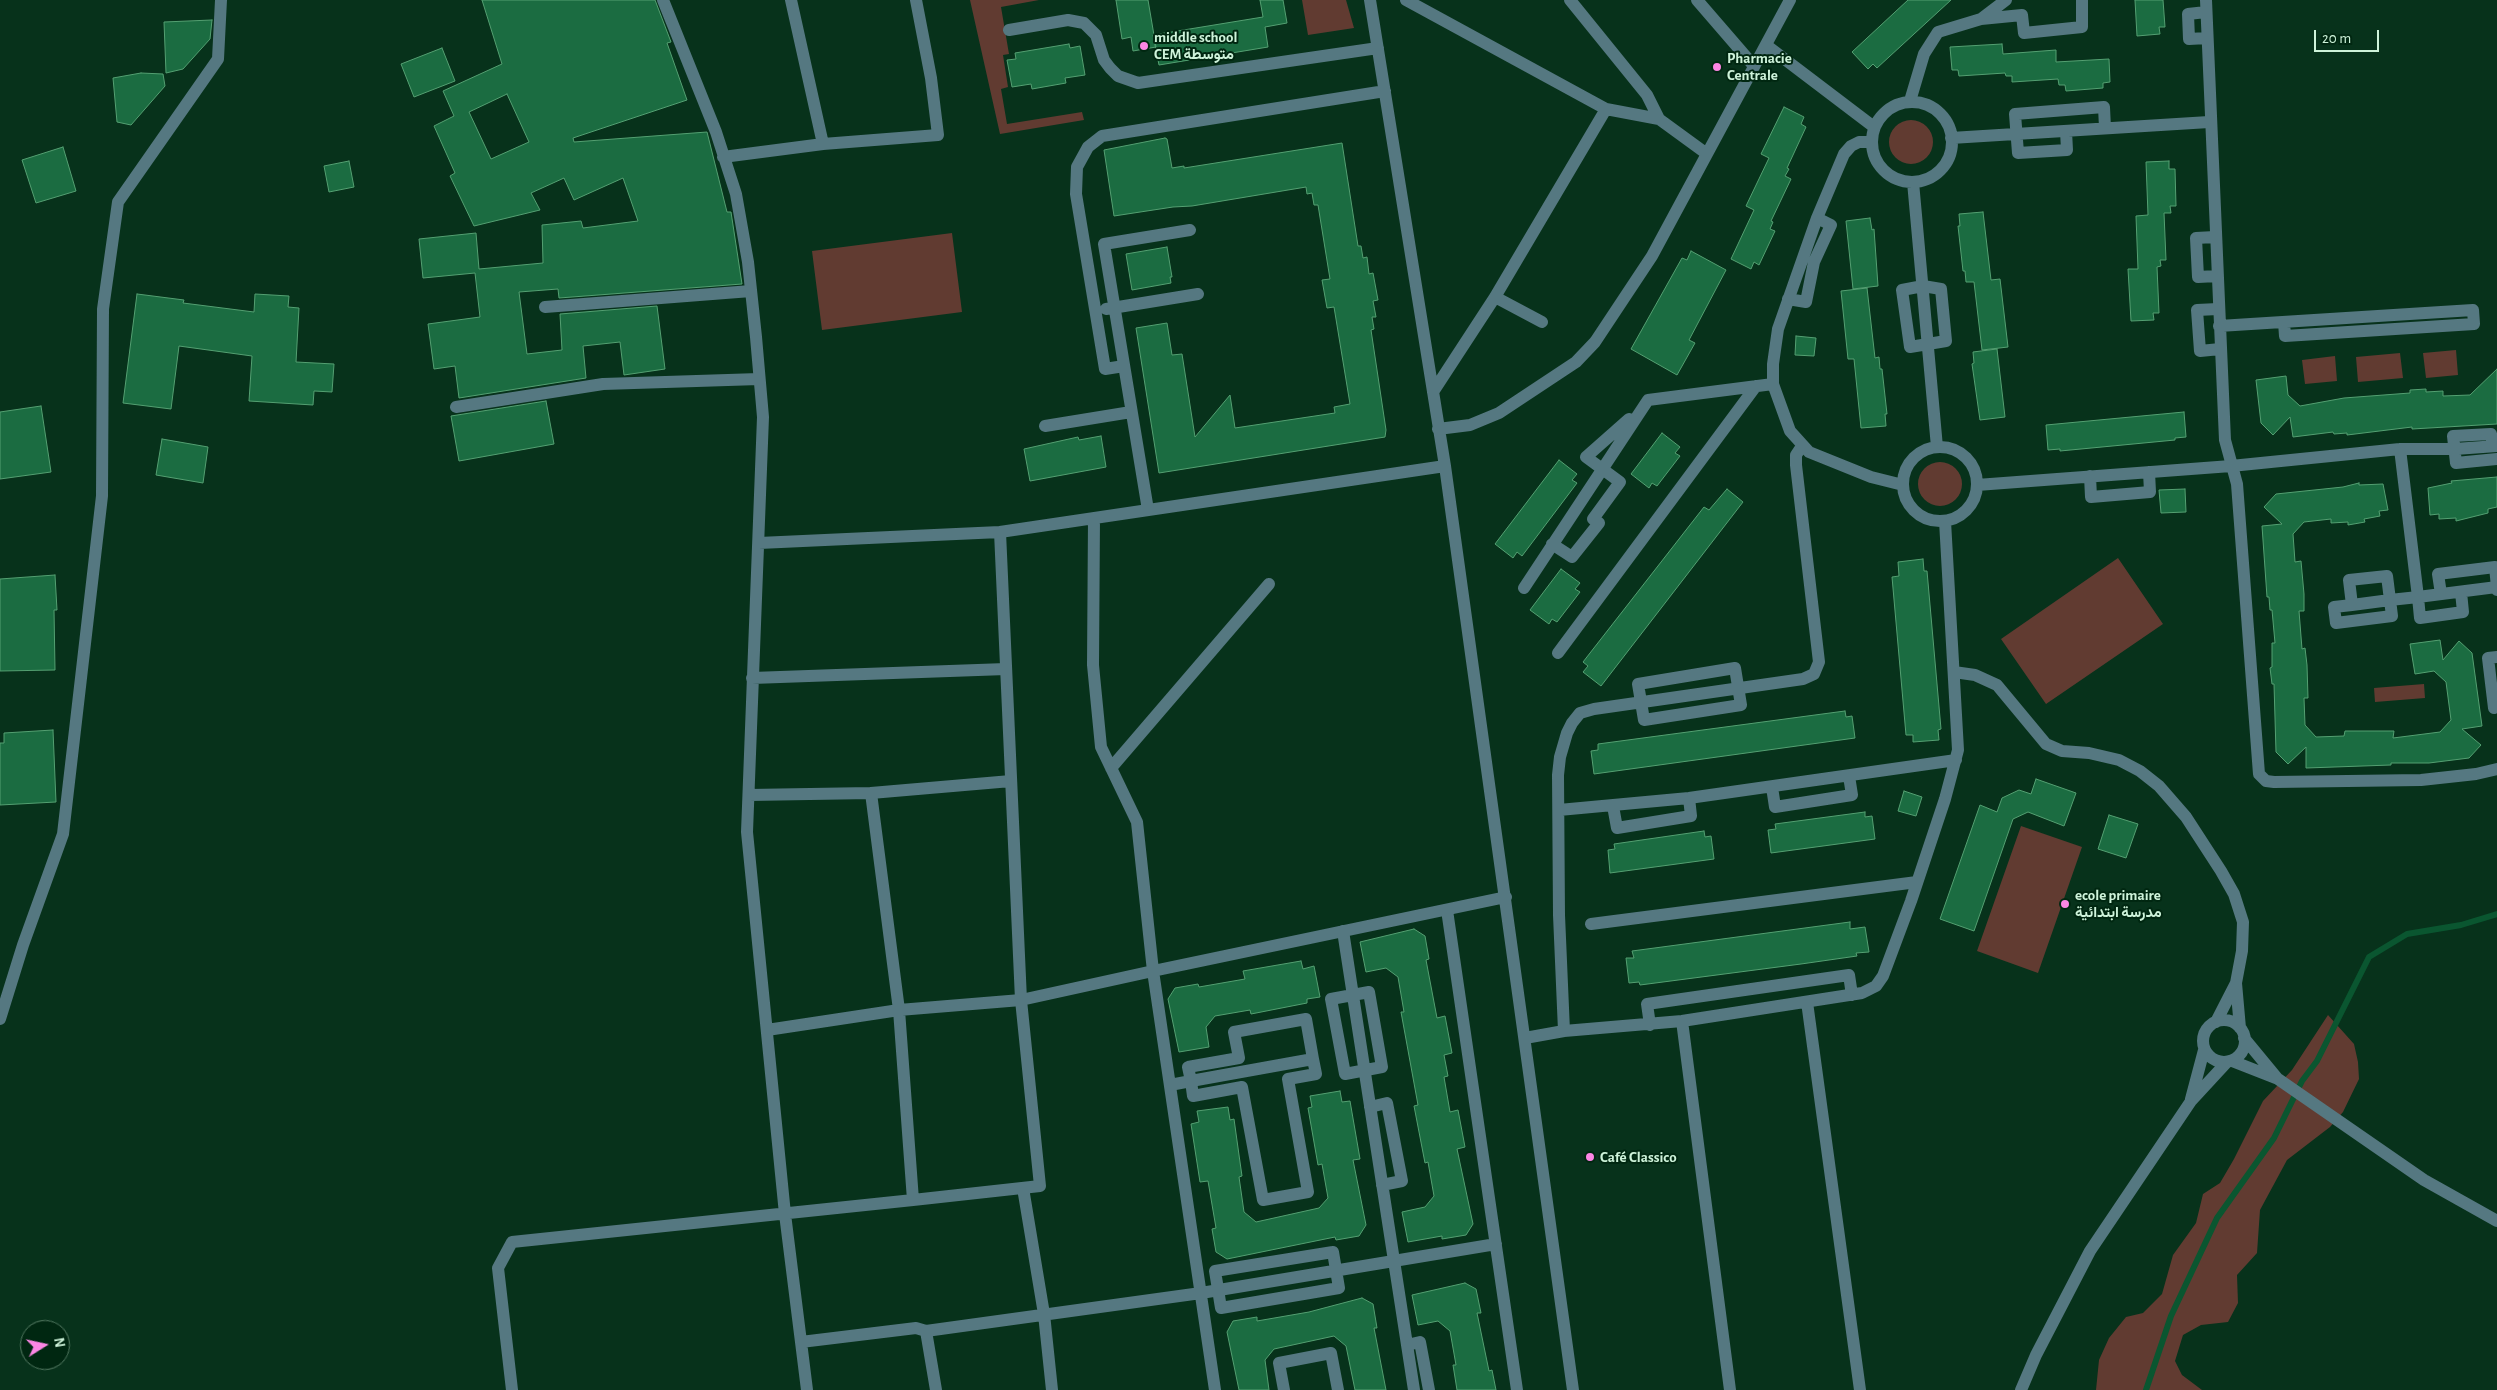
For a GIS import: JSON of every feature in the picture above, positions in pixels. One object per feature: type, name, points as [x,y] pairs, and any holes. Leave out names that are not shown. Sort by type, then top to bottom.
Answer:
[{"type":"street","points":[[0,1019],[23,945],[63,834],[102,496],[103,309],[118,202],[218,59],[221,0]]},
{"type":"street","points":[[663,0],[716,132],[736,194],[751,291],[763,417],[752,678],[748,832],[784,1214],[807,1390]]},
{"type":"street","points":[[791,0],[823,144]]},
{"type":"street","points":[[723,157],[823,144],[938,135],[931,78],[916,0]]},
{"type":"street","points":[[1370,0],[1445,466],[1573,1390]]},
{"type":"street","points":[[1406,0],[1606,109],[1659,120],[1707,154]]},
{"type":"street","points":[[1570,0],[1647,95],[1659,120]]},
{"type":"street","points":[[1698,0],[1754,66]]},
{"type":"street","points":[[1438,429],[1470,425],[1500,414],[1576,362],[1595,342],[1652,256],[1790,0]]},
{"type":"street","points":[[1981,19],[2006,0]]},
{"type":"street","points":[[1910,101],[1924,54],[1938,32],[1981,19],[2022,15],[2024,33],[2082,27],[2082,0]]},
{"type":"street","points":[[2207,38],[2189,39],[2188,14],[2206,6],[2207,38],[2209,122],[2225,440],[2237,484],[2257,765],[2262,778],[2274,782],[2421,780],[2476,774],[2497,768]]},
{"type":"street","points":[[1009,30],[1068,20],[1084,22],[1096,35],[1104,60],[1110,68],[1118,76],[1138,83],[1378,48]]},
{"type":"street","points":[[1766,45],[1874,127]]},
{"type":"street","points":[[1124,366],[1105,369],[1075,183],[1080,159],[1093,142],[1102,136],[1385,91]]},
{"type":"street","points":[[1910,101],[1926,104],[1940,113],[1949,127],[1952,138],[1949,155],[1944,166],[1930,177],[1913,182],[1896,179],[1882,169],[1876,159],[1872,142],[1874,127],[1888,109],[1910,101]]},
{"type":"street","points":[[2066,131],[2067,150],[2018,154],[2015,114],[2104,107],[2105,128]]},
{"type":"street","points":[[1433,392],[1495,297],[1606,109]]},
{"type":"street","points":[[1952,138],[2209,122]]},
{"type":"street","points":[[1872,142],[1858,142],[1851,146],[1844,154],[1817,218],[1778,329],[1773,364],[1773,384],[1787,423],[1802,446],[1824,459],[1870,477],[1903,485]]},
{"type":"street","points":[[1913,182],[1937,447]]},
{"type":"street","points":[[1788,299],[1806,302],[1814,262],[1831,225],[1817,218]]},
{"type":"street","points":[[1148,510],[1104,244],[1190,230]]},
{"type":"street","points":[[2215,236],[2196,238],[2198,277],[2217,276]]},
{"type":"street","points":[[1922,286],[1940,289],[1946,341],[1929,344],[1910,347],[1902,290],[1922,286]]},
{"type":"street","points":[[545,306],[751,291]]},
{"type":"street","points":[[1096,311],[1198,294]]},
{"type":"street","points":[[1495,297],[1542,322]]},
{"type":"street","points":[[2218,309],[2197,310],[2200,351],[2220,349]]},
{"type":"street","points":[[2219,326],[2472,310],[2474,324],[2285,336],[2284,322]]},
{"type":"street","points":[[456,407],[603,384],[760,379]]},
{"type":"street","points":[[1524,588],[1648,400],[1773,384]]},
{"type":"street","points":[[1558,652],[1756,386]]},
{"type":"street","points":[[1552,544],[1572,558],[1599,523],[1594,518],[1620,482],[1586,457],[1643,406]]},
{"type":"street","points":[[1045,426],[1131,412]]},
{"type":"street","points":[[2495,446],[2491,434],[2453,436],[2456,463],[2497,459]]},
{"type":"street","points":[[1564,1031],[1559,915],[1558,810],[1560,757],[1572,723],[1580,713],[1594,709],[1803,679],[1818,670],[1819,662],[1796,465],[1796,455],[1802,446]]},
{"type":"street","points":[[1937,447],[1949,448],[1965,457],[1973,467],[1977,485],[1973,500],[1967,508],[1955,518],[1945,520],[1934,520],[1918,514],[1907,501],[1903,485],[1904,474],[1912,459],[1921,452],[1937,447]]},
{"type":"street","points":[[1977,485],[2231,466],[2400,449],[2455,449]]},
{"type":"street","points":[[2400,449],[2420,618],[2463,612],[2461,592]]},
{"type":"street","points":[[759,543],[1000,532],[1445,466]]},
{"type":"street","points":[[2090,476],[2091,497],[2150,492],[2149,472]]},
{"type":"street","points":[[1094,518],[1093,665],[1101,747],[1136,822],[1153,972],[1215,1390]]},
{"type":"street","points":[[1525,1038],[1564,1031],[1682,1021],[1852,995],[1862,993],[1876,986],[1883,976],[1917,882],[1956,760],[1958,731],[1945,520]]},
{"type":"street","points":[[512,1390],[498,1268],[512,1242],[1040,1186],[1021,1000],[1000,532]]},
{"type":"street","points":[[2441,594],[2438,574],[2495,567],[2497,590]]},
{"type":"street","points":[[2352,605],[2349,580],[2387,576],[2390,600],[2392,616],[2336,623],[2334,607],[2352,605],[2390,600],[2461,592],[2497,587]]},
{"type":"street","points":[[1111,768],[1269,584]]},
{"type":"street","points":[[2497,657],[2488,658],[2494,708],[2497,707]]},
{"type":"street","points":[[1735,668],[1741,705],[1644,720],[1641,702],[1638,684],[1735,668]]},
{"type":"street","points":[[752,678],[1006,669]]},
{"type":"street","points":[[1954,672],[1975,674],[1997,685],[2046,744],[2062,751],[2089,752],[2119,760],[2140,771],[2159,786],[2186,817],[2234,894],[2243,922],[2242,951],[2236,983],[2216,1022],[2204,1033],[2204,1050],[2191,1101]]},
{"type":"street","points":[[1558,810],[1689,798],[1956,760]]},
{"type":"street","points":[[1772,787],[1775,807],[1852,795],[1849,776]]},
{"type":"street","points":[[749,795],[872,793],[1011,781]]},
{"type":"street","points":[[872,793],[898,1010],[913,1200]]},
{"type":"street","points":[[1613,806],[1617,828],[1691,816],[1689,798]]},
{"type":"street","points":[[1591,924],[1917,882]]},
{"type":"street","points":[[767,1030],[898,1010],[1021,1000],[1506,897]]},
{"type":"street","points":[[1447,910],[1517,1390]]},
{"type":"street","points":[[1343,931],[1414,1390]]},
{"type":"street","points":[[1650,1025],[1647,1004],[1849,975],[1852,995]]},
{"type":"street","points":[[2021,1390],[2036,1355],[2090,1251],[2191,1101],[2229,1061],[2241,1054],[2242,1033],[2236,983]]},
{"type":"street","points":[[1368,992],[1382,1067],[1345,1074],[1332,999],[1353,995],[1368,992]]},
{"type":"street","points":[[1807,1002],[1860,1390]]},
{"type":"street","points":[[1306,1019],[1316,1074],[1288,1079],[1308,1192],[1263,1200],[1242,1087],[1193,1096],[1191,1081],[1188,1067],[1239,1058],[1234,1032],[1306,1019]]},
{"type":"street","points":[[1682,1021],[1730,1390]]},
{"type":"street","points":[[2216,1022],[2232,1022],[2278,1080]]},
{"type":"street","points":[[2204,1050],[2216,1061],[2229,1061],[2278,1080],[2424,1180],[2497,1221]]},
{"type":"street","points":[[1170,1085],[1313,1060]]},
{"type":"street","points":[[1370,1107],[1387,1103],[1402,1181],[1382,1185]]},
{"type":"street","points":[[1023,1188],[1044,1314],[1052,1390]]},
{"type":"street","points":[[801,1342],[916,1328],[926,1331],[1201,1293],[1496,1244]]},
{"type":"street","points":[[1333,1252],[1336,1270],[1339,1288],[1222,1308],[1216,1271],[1333,1252]]},
{"type":"street","points":[[926,1331],[936,1390]]},
{"type":"street","points":[[1407,1345],[1420,1342],[1429,1390]]},
{"type":"street","points":[[1284,1390],[1279,1363],[1331,1353],[1338,1390]]},
{"type":"shaded area","points":[[970,0],[1039,0],[1001,7],[1009,54],[1003,55],[1008,87],[1001,89],[1007,124],[1082,112],[1084,120],[1000,134]]},
{"type":"shaded area","points":[[1302,0],[1346,0],[1354,28],[1308,35]]},
{"type":"shaded area","points":[[1907,120],[1915,120],[1927,126],[1933,142],[1927,158],[1915,164],[1907,164],[1895,158],[1889,146],[1889,138],[1895,126]]},
{"type":"shaded area","points":[[952,233],[962,312],[822,330],[812,251]]},
{"type":"shaded area","points":[[2456,350],[2458,375],[2426,378],[2423,353]]},
{"type":"shaded area","points":[[2400,353],[2403,378],[2358,382],[2356,357]]},
{"type":"shaded area","points":[[2335,356],[2337,381],[2305,384],[2302,360]]},
{"type":"shaded area","points":[[1936,462],[1944,462],[1956,468],[1962,484],[1956,500],[1944,506],[1936,506],[1924,500],[1918,488],[1918,480],[1924,468]]},
{"type":"shaded area","points":[[2118,558],[2163,624],[2046,704],[2001,639]]},
{"type":"shaded area","points":[[2424,684],[2425,698],[2375,702],[2374,688]]},
{"type":"shaded area","points":[[2021,826],[2082,847],[2038,973],[1977,951]]},
{"type":"shaded area","points":[[2328,1015],[2354,1044],[2359,1079],[2343,1112],[2330,1127],[2287,1160],[2260,1210],[2257,1253],[2237,1275],[2238,1303],[2228,1322],[2201,1325],[2183,1335],[2175,1361],[2182,1375],[2202,1390],[2096,1390],[2099,1360],[2109,1338],[2126,1317],[2143,1313],[2162,1294],[2173,1255],[2196,1223],[2203,1194],[2220,1183],[2263,1101],[2292,1070]]},
{"type":"building","points":[[482,0],[655,0],[671,42],[667,43],[687,100],[573,138],[574,142],[707,132],[727,212],[731,212],[742,284],[559,298],[558,289],[519,292],[527,354],[562,350],[560,314],[657,306],[665,369],[624,375],[620,342],[583,346],[586,378],[459,398],[455,366],[434,369],[428,324],[480,317],[475,273],[423,278],[419,239],[476,233],[479,269],[543,263],[542,225],[581,221],[583,228],[638,221],[623,178],[574,200],[564,178],[531,193],[540,210],[474,226],[450,176],[455,173],[434,126],[454,116],[443,91],[502,64]],"holes":[[[507,94],[529,142],[491,159],[469,112]]]},
{"type":"building","points":[[1116,0],[1148,0],[1156,47],[1133,51],[1131,37],[1122,39]]},
{"type":"building","points":[[1260,0],[1283,0],[1287,23],[1265,27],[1268,47],[1159,65],[1153,35],[1263,17]]},
{"type":"building","points":[[1908,0],[1951,0],[1877,68],[1873,64],[1868,69],[1852,52]]},
{"type":"building","points":[[2135,0],[2163,0],[2165,27],[2159,27],[2160,34],[2137,36]]},
{"type":"building","points":[[212,20],[210,39],[183,69],[166,73],[164,22]]},
{"type":"building","points":[[1069,44],[1070,48],[1080,46],[1085,75],[1065,78],[1066,83],[1032,89],[1031,84],[1012,87],[1007,60],[1016,59],[1015,53]]},
{"type":"building","points":[[2002,44],[2003,54],[2056,50],[2056,62],[2109,59],[2110,82],[2103,83],[2103,88],[2066,91],[2065,85],[2059,85],[2058,79],[2012,82],[2012,76],[2006,76],[2005,73],[1959,76],[1958,70],[1952,70],[1950,47]]},
{"type":"building","points":[[442,48],[455,81],[414,97],[401,64]]},
{"type":"building","points":[[141,73],[163,74],[165,86],[131,125],[117,122],[113,78]]},
{"type":"building","points":[[1784,107],[1804,117],[1801,124],[1806,127],[1787,168],[1789,169],[1785,176],[1791,179],[1771,221],[1773,222],[1770,229],[1775,231],[1759,265],[1754,262],[1751,269],[1731,259],[1754,210],[1746,206],[1769,158],[1761,154]]},
{"type":"building","points":[[1167,139],[1172,168],[1184,166],[1184,168],[1342,143],[1358,246],[1361,246],[1363,258],[1367,257],[1369,274],[1373,273],[1378,300],[1373,301],[1376,317],[1372,317],[1374,329],[1371,330],[1386,430],[1385,437],[1159,473],[1136,328],[1167,323],[1172,355],[1182,354],[1195,437],[1230,395],[1235,428],[1335,413],[1334,407],[1350,404],[1334,307],[1327,308],[1322,280],[1330,279],[1318,205],[1314,205],[1312,193],[1307,194],[1306,187],[1192,206],[1114,216],[1104,150]]},
{"type":"building","points":[[63,147],[76,191],[36,203],[22,160]]},
{"type":"building","points":[[349,161],[354,187],[329,192],[324,166]]},
{"type":"building","points":[[2169,161],[2169,169],[2175,169],[2176,206],[2170,206],[2171,213],[2164,213],[2166,260],[2160,260],[2161,266],[2157,267],[2159,313],[2153,313],[2154,320],[2131,321],[2128,269],[2138,269],[2136,216],[2148,215],[2146,162]]},
{"type":"building","points":[[1983,212],[1991,280],[2000,279],[2008,347],[1982,350],[1974,282],[1966,282],[1958,226],[1960,226],[1959,214]]},
{"type":"building","points":[[1870,218],[1872,230],[1874,229],[1878,286],[1853,289],[1846,221]]},
{"type":"building","points":[[1167,247],[1172,277],[1170,277],[1171,283],[1132,290],[1126,254]]},
{"type":"building","points":[[1691,251],[1726,270],[1689,340],[1695,343],[1677,375],[1631,349],[1682,258],[1687,260]]},
{"type":"building","points":[[1867,288],[1875,358],[1879,357],[1880,369],[1882,369],[1887,414],[1885,414],[1886,426],[1861,428],[1854,359],[1848,359],[1841,291]]},
{"type":"building","points":[[137,294],[184,300],[183,303],[254,312],[255,294],[289,296],[288,307],[299,308],[296,362],[334,364],[332,392],[314,391],[313,405],[249,401],[252,356],[179,346],[171,409],[123,403]]},
{"type":"building","points":[[1796,336],[1816,338],[1814,356],[1795,355]]},
{"type":"building","points":[[1997,349],[2005,417],[1980,420],[1972,364],[1974,363],[1973,352]]},
{"type":"building","points":[[2497,369],[2497,424],[2412,429],[2412,427],[2347,435],[2347,433],[2334,434],[2333,432],[2293,437],[2290,417],[2273,435],[2261,423],[2256,380],[2286,376],[2288,395],[2300,406],[2344,398],[2410,393],[2410,390],[2426,389],[2426,392],[2443,391],[2443,396],[2470,395]]},
{"type":"building","points":[[546,401],[554,444],[459,461],[451,416]]},
{"type":"building","points":[[41,406],[51,472],[0,479],[0,412]]},
{"type":"building","points":[[2184,412],[2186,437],[2175,438],[2175,440],[2060,451],[2060,449],[2048,450],[2046,425]]},
{"type":"building","points":[[1662,433],[1680,447],[1675,453],[1680,456],[1657,486],[1652,483],[1649,488],[1631,474]]},
{"type":"building","points":[[1101,436],[1106,467],[1030,481],[1024,449],[1078,437],[1079,440]]},
{"type":"building","points":[[162,439],[208,447],[203,483],[156,475]]},
{"type":"building","points":[[1559,460],[1577,474],[1572,480],[1577,483],[1522,556],[1517,552],[1513,558],[1495,544]]},
{"type":"building","points":[[2497,477],[2497,507],[2488,509],[2488,513],[2456,521],[2456,518],[2439,519],[2439,514],[2430,515],[2428,488],[2452,483],[2451,481]]},
{"type":"building","points":[[2359,483],[2359,485],[2383,484],[2388,510],[2379,511],[2380,516],[2364,519],[2365,522],[2348,525],[2348,522],[2331,523],[2331,519],[2304,522],[2293,534],[2295,562],[2301,561],[2304,594],[2304,611],[2299,611],[2302,649],[2305,648],[2307,665],[2308,698],[2304,698],[2305,725],[2316,737],[2344,736],[2345,731],[2394,731],[2393,738],[2440,732],[2451,720],[2446,682],[2434,671],[2415,674],[2410,644],[2440,640],[2443,660],[2459,641],[2472,653],[2482,726],[2462,729],[2481,745],[2469,758],[2429,763],[2391,763],[2391,765],[2306,768],[2306,747],[2288,764],[2276,752],[2274,684],[2272,684],[2270,668],[2272,667],[2272,643],[2275,643],[2272,610],[2270,610],[2269,597],[2267,597],[2262,526],[2282,524],[2264,507],[2276,494],[2343,487]]},
{"type":"building","points":[[1727,489],[1743,502],[1601,686],[1583,672],[1588,666],[1583,662],[1704,507],[1709,510]]},
{"type":"building","points":[[2185,489],[2186,512],[2161,513],[2159,490]]},
{"type":"building","points":[[1923,559],[1924,571],[1927,571],[1941,729],[1938,730],[1939,740],[1913,742],[1913,735],[1906,735],[1892,577],[1899,576],[1898,562]]},
{"type":"building","points":[[1561,569],[1580,583],[1575,589],[1580,592],[1557,622],[1552,619],[1549,624],[1530,610]]},
{"type":"building","points":[[55,575],[57,610],[54,610],[55,670],[0,671],[0,579]]},
{"type":"building","points":[[1845,711],[1846,717],[1852,716],[1855,738],[1594,774],[1591,751],[1598,750],[1598,744]]},
{"type":"building","points":[[53,730],[56,802],[0,805],[0,743],[4,743],[4,733]]},
{"type":"building","points":[[2036,779],[2076,793],[2064,826],[2028,812],[2013,819],[1974,931],[1940,919],[1980,805],[1997,812],[2002,798],[2019,790],[2031,794]]},
{"type":"building","points":[[1904,791],[1922,797],[1916,816],[1898,811]]},
{"type":"building","points":[[1865,812],[1865,817],[1872,816],[1875,839],[1771,853],[1768,830],[1776,829],[1775,824]]},
{"type":"building","points":[[2109,815],[2138,824],[2126,858],[2098,849]]},
{"type":"building","points":[[1704,831],[1705,837],[1711,836],[1714,859],[1610,873],[1608,850],[1615,849],[1614,844]]},
{"type":"building","points":[[1850,922],[1850,929],[1865,927],[1869,952],[1856,953],[1857,956],[1640,985],[1639,982],[1629,983],[1626,958],[1634,958],[1632,951]]},
{"type":"building","points":[[1414,929],[1425,936],[1429,959],[1426,960],[1437,1018],[1445,1016],[1452,1053],[1444,1055],[1448,1076],[1444,1077],[1450,1112],[1458,1110],[1465,1147],[1457,1149],[1473,1224],[1466,1235],[1442,1239],[1442,1236],[1408,1242],[1402,1212],[1425,1207],[1434,1196],[1428,1162],[1425,1163],[1414,1106],[1418,1105],[1401,1012],[1404,1012],[1398,977],[1386,968],[1366,972],[1360,942]]},
{"type":"building","points":[[1301,961],[1303,969],[1314,966],[1320,997],[1307,999],[1307,1003],[1251,1014],[1250,1010],[1215,1016],[1206,1027],[1209,1047],[1179,1052],[1168,999],[1175,988],[1198,984],[1199,987],[1245,979],[1243,971]]},
{"type":"building","points":[[1340,1091],[1342,1102],[1350,1101],[1360,1159],[1353,1160],[1366,1225],[1359,1236],[1336,1240],[1335,1237],[1227,1259],[1216,1252],[1212,1229],[1216,1228],[1208,1181],[1200,1182],[1191,1124],[1199,1122],[1197,1111],[1228,1107],[1230,1120],[1234,1119],[1242,1176],[1239,1177],[1244,1212],[1256,1222],[1319,1208],[1328,1198],[1322,1164],[1318,1165],[1308,1108],[1312,1107],[1310,1096]]},
{"type":"building","points":[[1465,1283],[1476,1289],[1481,1313],[1477,1313],[1489,1371],[1492,1370],[1496,1390],[1457,1390],[1453,1365],[1456,1365],[1450,1331],[1438,1321],[1418,1325],[1412,1295]]},
{"type":"building","points":[[1362,1298],[1373,1304],[1377,1328],[1374,1328],[1386,1390],[1355,1390],[1346,1346],[1334,1336],[1274,1349],[1265,1360],[1269,1390],[1239,1390],[1227,1332],[1233,1321],[1257,1317],[1257,1321],[1309,1312]]},
{"type":"waterway","points":[[2146,1390],[2171,1316],[2217,1218],[2274,1138],[2302,1081],[2317,1061],[2369,957],[2407,934],[2461,925],[2497,914]]},
{"type":"place","name":"middle school CEM متوسطة","points":[[1144,46]]},
{"type":"place","name":"Pharmacie Centrale","points":[[1717,67]]},
{"type":"place","name":"ecole primaire مدرسة ابتدائية","points":[[2065,904]]},
{"type":"place","name":"Café Classico","points":[[1590,1157]]}]
